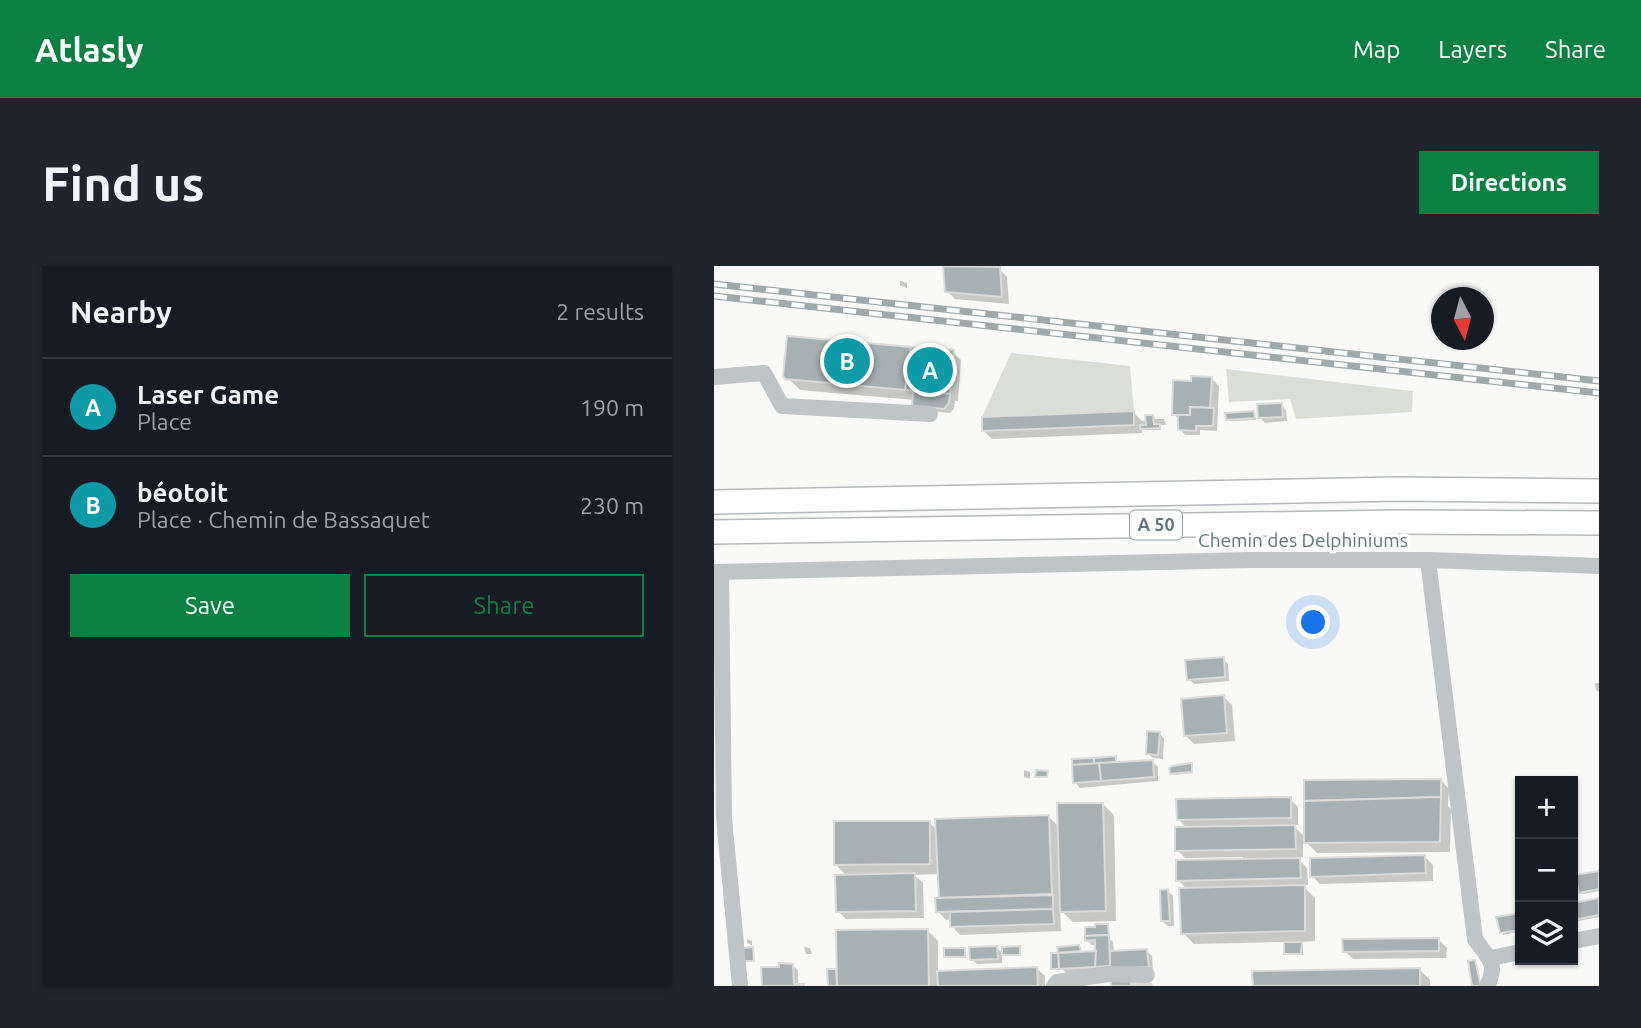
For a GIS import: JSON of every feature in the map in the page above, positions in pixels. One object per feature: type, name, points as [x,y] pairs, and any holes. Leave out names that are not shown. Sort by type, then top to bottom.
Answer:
[{"type":"highway","name":"A 50","points":[[714,502],[1398,489],[1599,491]]},
{"type":"highway","name":"A 50","points":[[714,532],[1401,522],[1599,523]]},
{"type":"street","points":[[721,376],[764,373],[782,406],[930,414]]},
{"type":"street","points":[[1428,560],[1475,939],[1491,958],[1490,980],[1487,986]]},
{"type":"street","name":"Chemin des Delphiniums","points":[[717,572],[1237,561],[1428,560],[1599,566]]},
{"type":"street","points":[[717,572],[724,818],[740,986]]},
{"type":"street","points":[[1578,940],[1599,936]]},
{"type":"street","points":[[1491,958],[1515,953]]},
{"type":"street","points":[[1054,986],[1057,982],[1108,974],[1147,975]]},
{"type":"shaded area","points":[[1011,353],[1130,366],[1134,411],[982,417]]},
{"type":"shaded area","points":[[1226,369],[1413,391],[1412,412],[1296,419],[1290,399],[1229,402]]},
{"type":"building","points":[[943,266],[1000,267],[1002,297],[945,292]]},
{"type":"building","points":[[787,336],[911,347],[905,390],[785,379],[783,376]]},
{"type":"building","points":[[911,347],[954,350],[950,394],[905,390]]},
{"type":"building","points":[[1191,376],[1212,377],[1210,408],[1190,407],[1190,415],[1172,415],[1173,380],[1191,381]]},
{"type":"building","points":[[913,391],[950,394],[949,403],[944,409],[912,406]]},
{"type":"building","points":[[1282,403],[1283,417],[1258,418],[1257,404]]},
{"type":"building","points":[[1190,407],[1214,408],[1213,426],[1196,426],[1196,431],[1178,430],[1178,415],[1190,415]]},
{"type":"building","points":[[1134,411],[1134,425],[982,431],[982,417]]},
{"type":"building","points":[[1254,411],[1255,418],[1226,420],[1225,413]]},
{"type":"building","points":[[1145,415],[1153,415],[1154,424],[1160,424],[1160,428],[1140,429],[1140,425],[1146,425]]},
{"type":"building","points":[[1224,657],[1225,677],[1187,680],[1185,660]]},
{"type":"building","points":[[1224,695],[1227,733],[1184,736],[1181,699]]},
{"type":"building","points":[[1147,731],[1160,732],[1158,755],[1146,754]]},
{"type":"building","points":[[1116,756],[1116,762],[1094,764],[1094,758]]},
{"type":"building","points":[[1094,758],[1094,764],[1072,765],[1072,759]]},
{"type":"building","points":[[1153,760],[1154,777],[1101,781],[1099,763]]},
{"type":"building","points":[[1099,763],[1101,781],[1073,783],[1072,765]]},
{"type":"building","points":[[1192,763],[1192,772],[1170,774],[1169,768],[1172,766]]},
{"type":"building","points":[[1036,770],[1048,771],[1047,777],[1035,777]]},
{"type":"building","points":[[1441,779],[1441,797],[1304,801],[1304,780]]},
{"type":"building","points":[[1291,797],[1291,818],[1177,820],[1176,799]]},
{"type":"building","points":[[1441,797],[1440,842],[1304,843],[1304,801]]},
{"type":"building","points":[[1057,803],[1103,803],[1106,911],[1060,912]]},
{"type":"building","points":[[1049,815],[1052,894],[939,898],[935,819]]},
{"type":"building","points":[[834,821],[930,821],[930,864],[834,865]]},
{"type":"building","points":[[1295,825],[1296,849],[1175,851],[1175,827]]},
{"type":"building","points":[[1425,855],[1426,873],[1310,877],[1310,858]]},
{"type":"building","points":[[1300,858],[1301,878],[1176,881],[1176,860]]},
{"type":"building","points":[[1599,871],[1599,889],[1579,893],[1578,874]]},
{"type":"building","points":[[915,873],[916,911],[836,912],[835,875]]},
{"type":"building","points":[[1305,885],[1305,931],[1181,934],[1179,888]]},
{"type":"building","points":[[1168,889],[1170,921],[1161,921],[1160,890]]},
{"type":"building","points":[[1053,895],[1053,909],[936,912],[935,898]]},
{"type":"building","points":[[1599,898],[1599,915],[1578,919],[1578,902]]},
{"type":"building","points":[[1053,909],[1054,924],[950,927],[950,912]]},
{"type":"building","points":[[1515,914],[1515,931],[1500,933],[1496,917]]},
{"type":"building","points":[[1095,924],[1108,924],[1109,935],[1085,936],[1085,927],[1095,927]]},
{"type":"building","points":[[928,929],[929,986],[837,986],[836,930]]},
{"type":"building","points":[[1109,935],[1110,966],[1095,967],[1095,940],[1085,941],[1085,936]]},
{"type":"building","points":[[1439,938],[1439,951],[1343,952],[1342,939]]},
{"type":"building","points":[[1284,942],[1302,942],[1301,954],[1284,954]]},
{"type":"building","points":[[1079,945],[1081,951],[1058,953],[1057,947]]},
{"type":"building","points":[[997,946],[998,959],[970,960],[969,947]]},
{"type":"building","points":[[1020,946],[1020,955],[1002,955],[1002,947]]},
{"type":"building","points":[[753,947],[754,961],[743,961],[743,948]]},
{"type":"building","points":[[944,948],[965,948],[965,957],[944,957]]},
{"type":"building","points":[[1147,949],[1149,967],[1110,969],[1110,951]]},
{"type":"building","points":[[1096,951],[1095,967],[1059,969],[1058,953]]},
{"type":"building","points":[[1051,953],[1058,953],[1059,969],[1051,969]]},
{"type":"building","points":[[1475,960],[1481,986],[1472,986],[1468,961]]},
{"type":"building","points":[[779,963],[793,964],[794,984],[804,986],[762,986],[761,967],[779,967]]},
{"type":"building","points":[[1037,967],[1038,986],[938,986],[937,971]]},
{"type":"building","points":[[1420,968],[1420,986],[1253,986],[1252,971]]},
{"type":"building","points":[[827,969],[836,969],[837,986],[828,986]]},
{"type":"building","points":[[1111,975],[1131,978],[1131,984],[1152,986],[1111,986]]},
{"type":"railway","points":[[714,284],[1599,381]]},
{"type":"railway","points":[[714,296],[1599,393]]},
{"type":"place","name":"béotoit","points":[[847,361]]},
{"type":"place","name":"Laser Game","points":[[930,370]]}]
